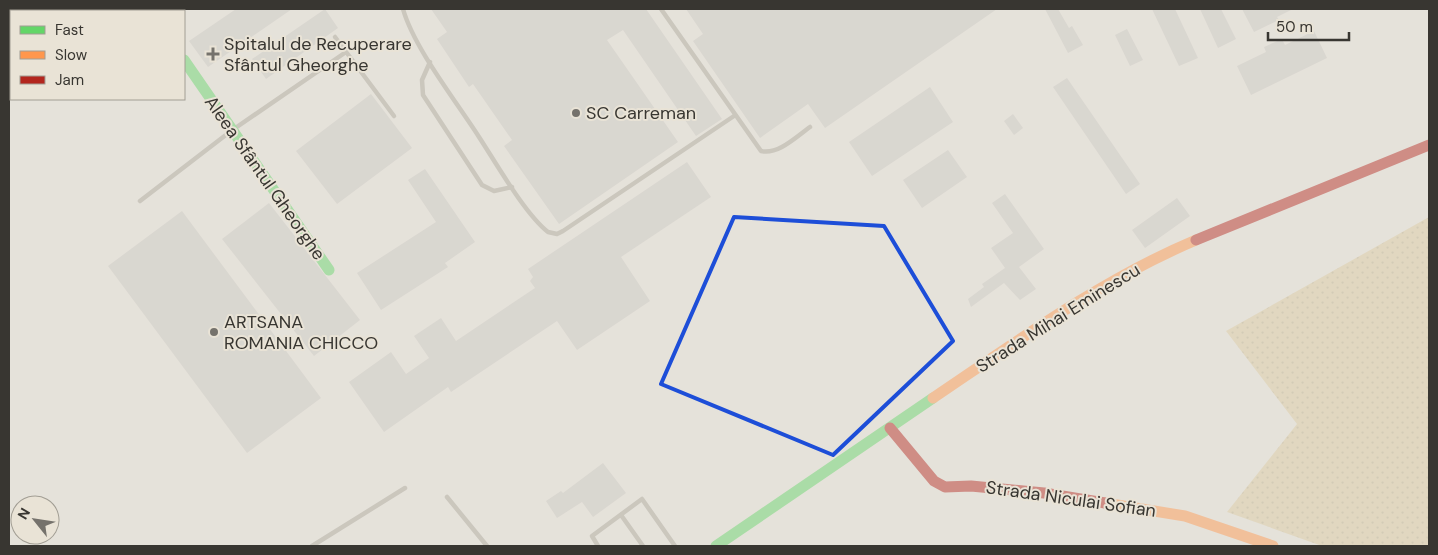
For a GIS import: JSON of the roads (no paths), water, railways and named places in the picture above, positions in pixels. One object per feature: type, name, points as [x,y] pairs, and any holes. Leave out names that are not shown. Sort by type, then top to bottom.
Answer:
[{"type":"street","name":"Aleea Sfântul Gheorghe","points":[[185,62],[231,131],[329,270]]},
{"type":"street","name":"Strada Mihai Eminescu","points":[[716,546],[1004,350],[1147,262],[1429,145]]},
{"type":"street","name":"Strada Niculai Sofian","points":[[890,428],[934,481],[945,487],[971,486],[1134,506],[1185,516],[1274,546]]},
{"type":"lane","points":[[403,9],[406,19],[430,62],[512,188],[548,232],[557,234],[734,116]]},
{"type":"lane","points":[[660,9],[755,146],[761,151],[769,153],[810,127]]},
{"type":"lane","points":[[335,36],[394,116]]},
{"type":"lane","points":[[140,201],[231,131],[346,52]]},
{"type":"lane","points":[[430,62],[422,80],[423,95],[482,185],[494,190],[512,188]]},
{"type":"lane","points":[[312,546],[404,488]]},
{"type":"lane","points":[[447,497],[487,546]]},
{"type":"lane","points":[[598,546],[592,536],[642,499],[675,546]]},
{"type":"lane","points":[[621,515],[643,546]]},
{"type":"place","name":"Spitalul de Recuperare Sfântul Gheorghe","points":[[213,54]]},
{"type":"place","name":"SC Carreman","points":[[576,113]]},
{"type":"place","name":"ARTSANA ROMANIA CHICCO","points":[[214,332]]}]
